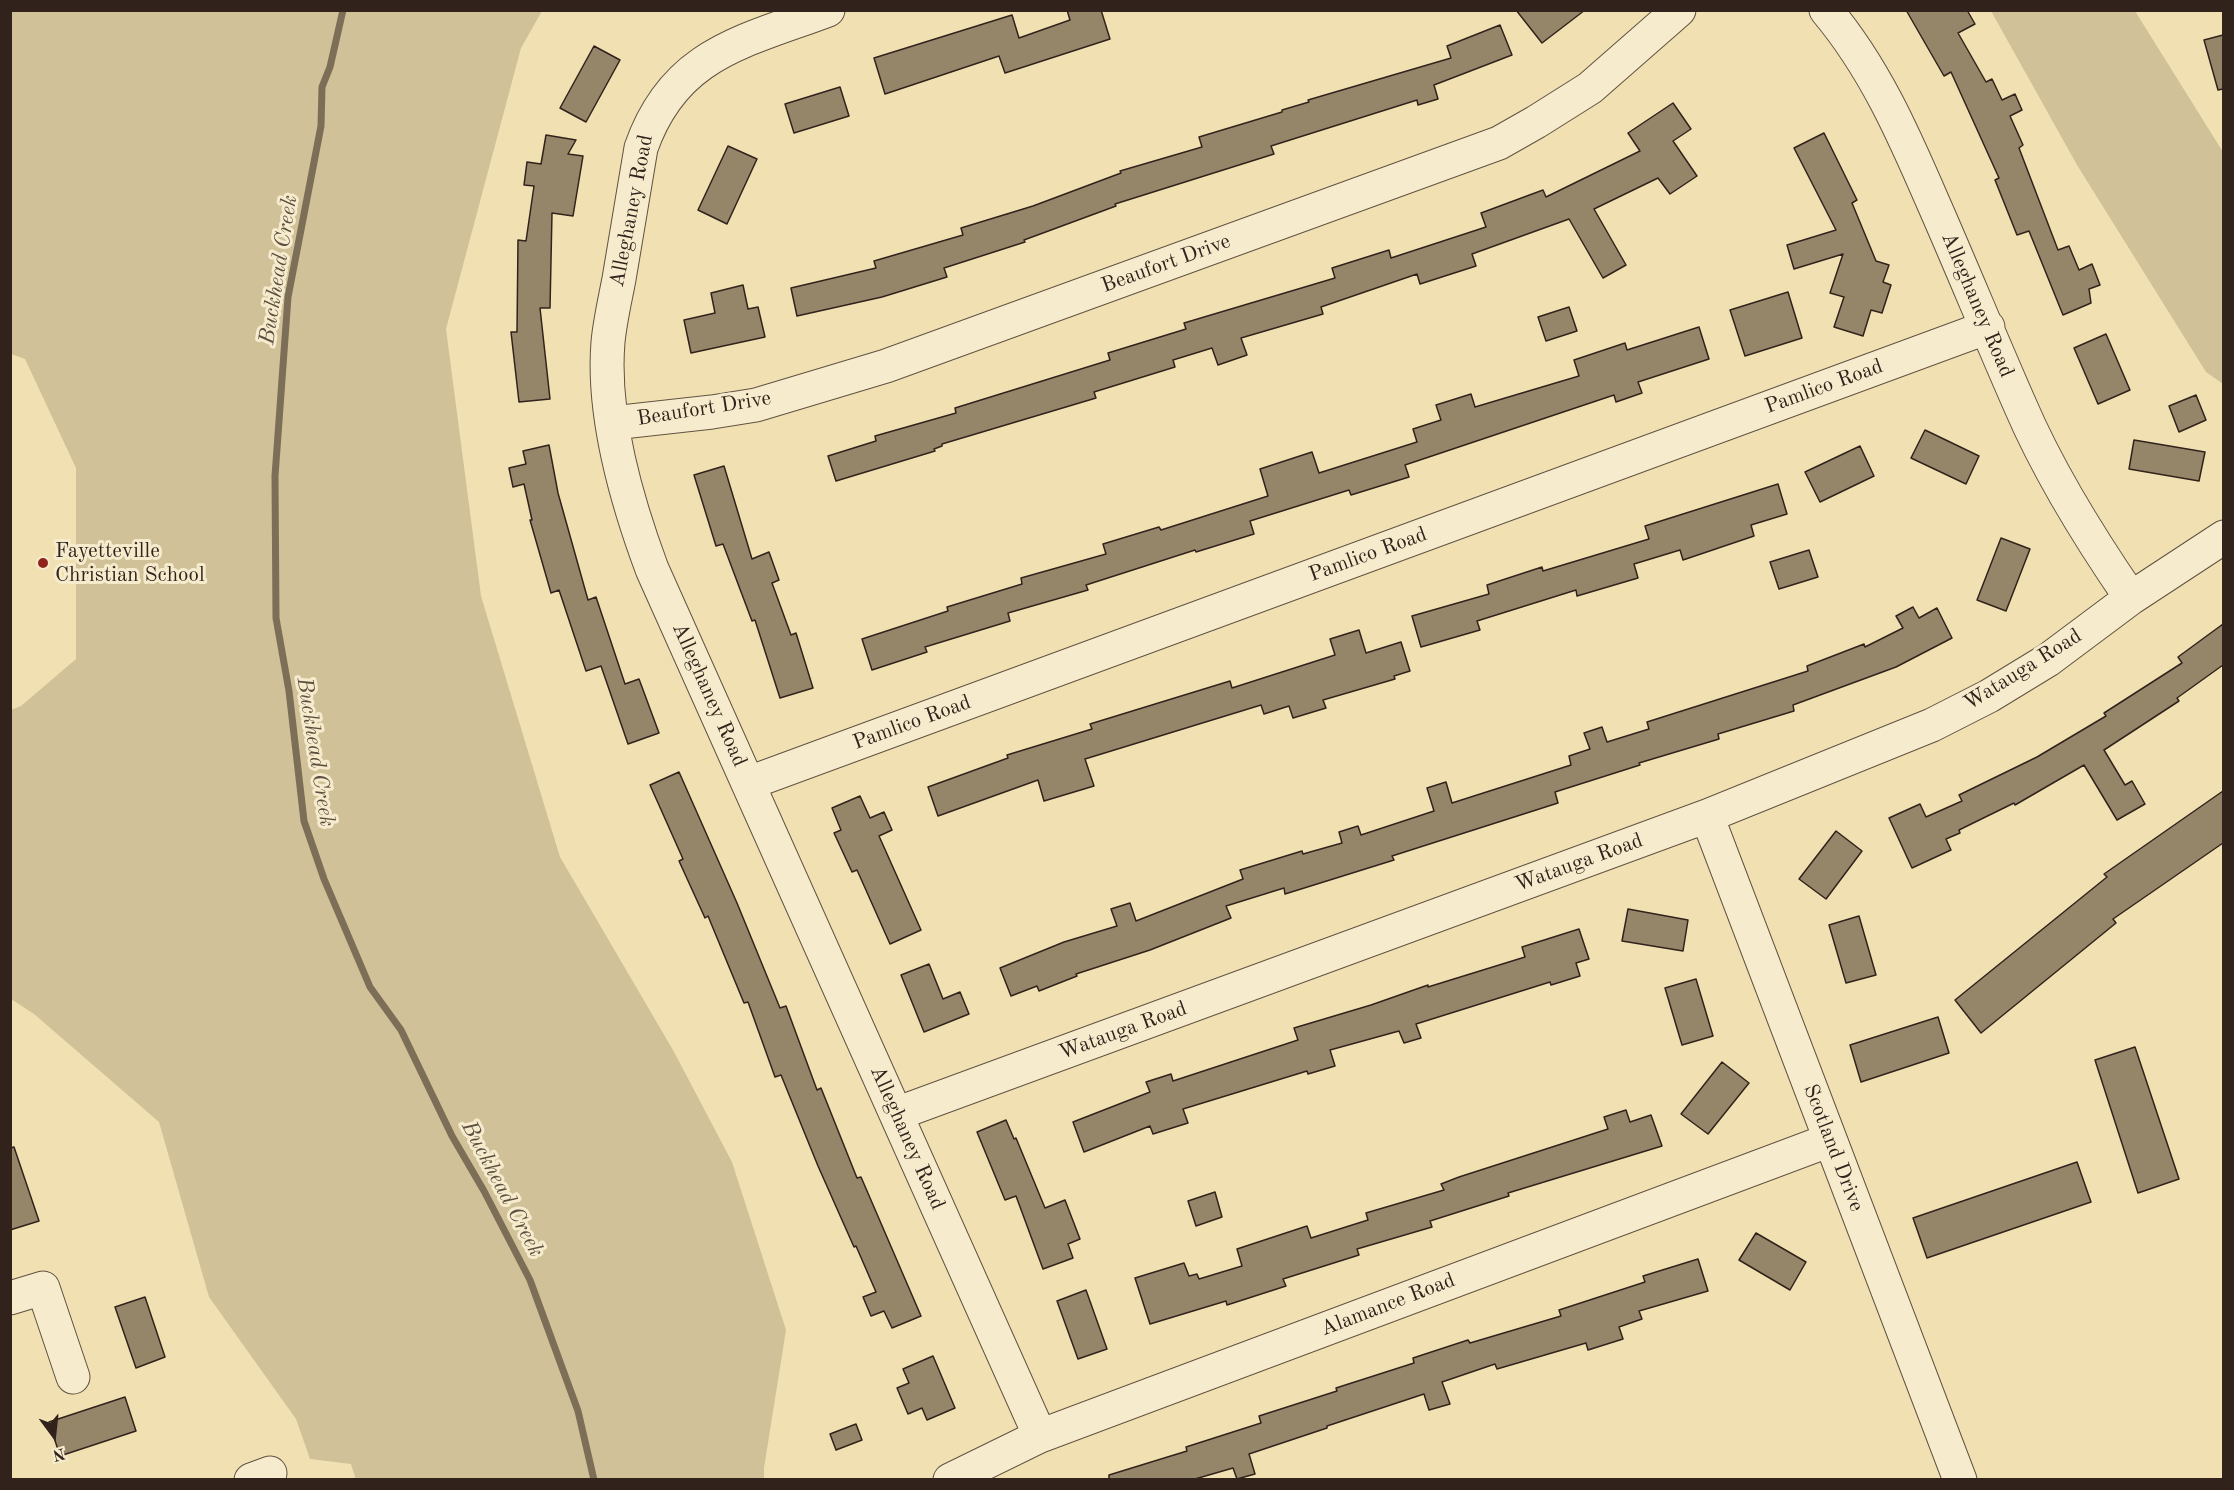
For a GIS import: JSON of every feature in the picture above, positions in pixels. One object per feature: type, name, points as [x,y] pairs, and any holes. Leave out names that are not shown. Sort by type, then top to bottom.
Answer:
[{"type":"street","name":"Alleghaney Road","points":[[828,10],[738,44],[710,58],[684,76],[663,100],[650,123],[641,148],[608,342],[613,423],[622,473],[639,534],[652,569],[1040,1436]]},
{"type":"street","name":"Beaufort Drive","points":[[613,423],[756,405],[886,366],[1499,143],[1590,88],[1679,10]]},
{"type":"street","name":"Alleghaney Road","points":[[1826,10],[1868,69],[1896,119],[2021,407],[2056,478],[2096,547],[2131,598]]},
{"type":"street","name":"Pamlico Road","points":[[749,783],[1988,327]]},
{"type":"street","name":"Watauga Road","points":[[896,1114],[1707,816],[1932,725],[1989,696],[2048,660],[2131,598],[2223,537]]},
{"type":"street","name":"Scotland Drive","points":[[1707,816],[1960,1479]]},
{"type":"street","name":"Alamance Road","points":[[950,1479],[1040,1436],[1830,1140]]},
{"type":"street","points":[[10,1298],[43,1288],[73,1377]]},
{"type":"shaded area","points":[[10,11],[542,11],[521,48],[446,329],[481,596],[560,857],[673,1050],[732,1162],[786,1330],[764,1479],[356,1480],[351,1464],[310,1459],[296,1419],[209,1297],[159,1122],[34,1014],[11,999],[11,710],[21,706],[76,659],[76,468],[25,359],[11,354]]},
{"type":"shaded area","points":[[1991,11],[2135,11],[2223,152],[2223,384],[2206,372],[2077,165]]},
{"type":"building","points":[[1067,10],[1101,10],[1110,39],[1005,73],[999,56],[885,94],[874,58],[1012,15],[1019,38],[1070,20]]},
{"type":"building","points":[[1516,10],[1585,10],[1542,43]]},
{"type":"building","points":[[1906,10],[1967,10],[1975,24],[1958,33],[1986,82],[1992,79],[2002,100],[2015,94],[2022,110],[2010,116],[2023,145],[2019,148],[2058,250],[2069,246],[2079,270],[2092,264],[2100,285],[2089,289],[2091,303],[2063,315],[2029,231],[2017,235],[1995,180],[1999,178],[1951,72],[1944,76]]},
{"type":"building","points":[[1500,25],[1512,55],[1434,85],[1438,99],[1418,105],[1417,100],[1271,146],[1274,154],[1115,204],[1116,206],[1024,240],[1025,242],[944,268],[947,277],[882,297],[797,316],[791,288],[876,268],[874,261],[963,235],[961,228],[1033,206],[1121,173],[1120,171],[1202,147],[1199,137],[1282,112],[1282,110],[1309,102],[1308,100],[1451,58],[1447,46]]},
{"type":"building","points":[[2223,35],[2223,89],[2218,90],[2204,40]]},
{"type":"building","points":[[594,46],[620,60],[586,122],[560,108]]},
{"type":"building","points":[[840,87],[849,116],[794,133],[785,104]]},
{"type":"building","points":[[1673,103],[1691,129],[1673,141],[1697,176],[1670,194],[1658,178],[1594,209],[1626,265],[1603,278],[1569,219],[1472,254],[1476,266],[1420,284],[1417,274],[1321,307],[1323,314],[1241,338],[1247,355],[1218,365],[1212,348],[1173,360],[1175,367],[1094,392],[1096,398],[942,444],[934,449],[935,451],[836,481],[828,456],[876,441],[875,436],[956,413],[955,408],[1110,360],[1108,353],[1186,329],[1184,323],[1335,278],[1332,268],[1389,250],[1391,258],[1486,227],[1481,213],[1543,190],[1546,197],[1640,151],[1628,133]]},
{"type":"building","points":[[1824,133],[1857,200],[1852,203],[1876,261],[1889,265],[1883,282],[1891,285],[1882,313],[1871,310],[1863,336],[1834,327],[1844,297],[1830,293],[1843,254],[1794,269],[1787,245],[1836,230],[1794,148]]},
{"type":"building","points":[[546,135],[576,140],[568,154],[583,156],[573,216],[552,213],[550,308],[540,308],[550,399],[519,402],[511,332],[517,332],[518,240],[526,241],[534,186],[524,185],[527,162],[541,164]]},
{"type":"building","points":[[728,146],[757,159],[727,224],[698,210]]},
{"type":"building","points":[[743,285],[748,309],[758,307],[765,337],[691,353],[684,320],[715,313],[711,293]]},
{"type":"building","points":[[1788,292],[1802,338],[1745,356],[1730,310]]},
{"type":"building","points":[[1569,307],[1577,331],[1546,341],[1538,317]]},
{"type":"building","points":[[1699,327],[1709,359],[1638,382],[1642,393],[1616,402],[1614,395],[1405,465],[1409,477],[1351,495],[1349,490],[1250,521],[1254,534],[1196,552],[1195,550],[1086,585],[1088,590],[1008,613],[1010,621],[925,647],[927,652],[872,670],[862,639],[948,611],[947,607],[1022,584],[1021,578],[1106,554],[1103,544],[1159,527],[1161,530],[1268,496],[1260,469],[1312,452],[1319,473],[1417,442],[1413,429],[1441,420],[1436,405],[1471,394],[1475,407],[1579,376],[1574,360],[1625,343],[1627,350]]},
{"type":"building","points":[[2106,334],[2130,390],[2098,404],[2074,348]]},
{"type":"building","points":[[2196,395],[2206,420],[2179,432],[2169,406]]},
{"type":"building","points":[[1925,430],[1979,456],[1966,484],[1911,458]]},
{"type":"building","points":[[2134,440],[2205,452],[2199,481],[2129,469]]},
{"type":"building","points":[[549,445],[558,493],[588,600],[596,597],[625,684],[639,679],[659,733],[628,744],[601,666],[586,671],[559,590],[551,593],[530,520],[532,520],[524,484],[513,487],[509,468],[526,464],[523,451]]},
{"type":"building","points":[[1860,446],[1874,476],[1820,502],[1805,472]]},
{"type":"building","points":[[724,466],[752,559],[769,552],[779,580],[772,583],[791,635],[796,633],[813,688],[780,698],[755,620],[752,621],[723,544],[716,546],[694,475]]},
{"type":"building","points":[[1778,484],[1787,514],[1751,525],[1754,536],[1683,560],[1680,550],[1634,564],[1638,578],[1577,596],[1576,590],[1477,621],[1480,630],[1421,647],[1412,616],[1489,594],[1487,585],[1542,567],[1543,571],[1649,539],[1645,526]]},
{"type":"building","points":[[2001,538],[2030,549],[2006,611],[1977,600]]},
{"type":"building","points":[[1809,550],[1818,577],[1779,589],[1770,562]]},
{"type":"building","points":[[1913,607],[1919,618],[1937,608],[1952,638],[1896,667],[1793,705],[1794,711],[1718,734],[1719,739],[1555,792],[1558,803],[1392,856],[1394,860],[1285,894],[1284,888],[1226,906],[1231,918],[1150,950],[1076,974],[1077,976],[1039,991],[1037,986],[1011,996],[1000,968],[1064,942],[1117,926],[1111,909],[1130,903],[1136,921],[1243,879],[1240,870],[1302,851],[1303,854],[1342,843],[1339,832],[1358,826],[1361,835],[1434,811],[1427,788],[1446,782],[1452,803],[1571,765],[1569,756],[1590,749],[1584,733],[1602,727],[1607,742],[1649,729],[1647,722],[1808,671],[1807,666],[1864,644],[1865,647],[1903,628],[1896,616]]},
{"type":"building","points":[[2223,624],[2223,665],[2177,698],[2179,701],[2104,750],[2125,785],[2132,781],[2145,804],[2117,820],[2084,765],[2015,805],[2014,803],[1959,830],[1960,833],[1946,839],[1951,850],[1912,868],[1889,818],[1920,804],[1926,817],[1962,801],[1959,795],[2037,757],[2106,716],[2104,713],[2182,663],[2178,657]]},
{"type":"building","points":[[1359,630],[1366,653],[1401,642],[1410,671],[1394,676],[1395,679],[1323,700],[1326,708],[1293,718],[1289,706],[1264,714],[1261,705],[1085,759],[1094,786],[1044,801],[1038,780],[938,816],[928,787],[1008,758],[1007,755],[1092,729],[1090,724],[1230,681],[1232,688],[1335,655],[1330,639]]},
{"type":"building","points":[[679,772],[780,1008],[786,1006],[817,1090],[821,1088],[857,1178],[861,1177],[921,1316],[892,1328],[884,1311],[871,1316],[863,1297],[876,1292],[818,1166],[781,1075],[775,1077],[748,1002],[744,1003],[708,916],[705,918],[679,861],[683,859],[650,785]]},
{"type":"building","points":[[2223,791],[2223,843],[2113,919],[2116,923],[1981,1033],[1955,1000],[2107,877],[2104,874]]},
{"type":"building","points":[[860,796],[870,818],[884,812],[892,830],[879,836],[921,930],[890,944],[857,870],[852,872],[834,833],[841,830],[832,808]]},
{"type":"building","points":[[1836,831],[1862,851],[1826,899],[1799,879]]},
{"type":"building","points":[[1628,909],[1688,920],[1683,951],[1622,941]]},
{"type":"building","points":[[1859,916],[1876,975],[1846,983],[1829,925]]},
{"type":"building","points":[[1579,929],[1589,959],[1576,963],[1580,976],[1551,985],[1550,982],[1416,1024],[1421,1038],[1404,1043],[1399,1031],[1330,1050],[1335,1066],[1308,1074],[1307,1071],[1183,1109],[1188,1123],[1153,1134],[1150,1126],[1084,1152],[1073,1122],[1150,1092],[1146,1082],[1171,1074],[1173,1081],[1298,1040],[1294,1028],[1525,957],[1522,947]]},
{"type":"building","points":[[929,964],[943,999],[960,992],[969,1014],[924,1032],[901,975]]},
{"type":"building","points":[[1696,979],[1713,1036],[1682,1045],[1665,988]]},
{"type":"building","points":[[1938,1017],[1949,1053],[1861,1082],[1850,1045]]},
{"type":"building","points":[[2135,1047],[2179,1179],[2138,1193],[2095,1060]]},
{"type":"building","points":[[1722,1062],[1749,1083],[1708,1134],[1681,1114]]},
{"type":"building","points":[[1626,1110],[1630,1122],[1651,1115],[1662,1146],[1508,1193],[1509,1196],[1430,1221],[1432,1227],[1357,1249],[1359,1255],[1283,1279],[1286,1286],[1227,1305],[1226,1301],[1150,1324],[1135,1278],[1184,1263],[1189,1276],[1197,1274],[1199,1279],[1242,1266],[1237,1249],[1307,1226],[1311,1238],[1368,1220],[1366,1213],[1444,1190],[1441,1184],[1459,1177],[1608,1129],[1604,1117]]},
{"type":"building","points":[[1006,1120],[1014,1139],[1016,1138],[1045,1208],[1065,1200],[1080,1239],[1068,1244],[1073,1258],[1043,1269],[1016,1196],[1005,1200],[977,1132]]},
{"type":"building","points":[[14,1147],[39,1221],[10,1230],[10,1148]]},
{"type":"building","points":[[2077,1162],[2091,1202],[1927,1258],[1913,1218]]},
{"type":"building","points":[[1215,1192],[1222,1217],[1196,1226],[1188,1201]]},
{"type":"building","points":[[1756,1233],[1806,1262],[1790,1290],[1739,1260]]},
{"type":"building","points":[[1698,1259],[1708,1291],[1639,1311],[1642,1319],[1619,1327],[1623,1339],[1588,1350],[1586,1343],[1497,1369],[1495,1364],[1442,1382],[1450,1404],[1429,1410],[1424,1394],[1327,1426],[1327,1428],[1249,1454],[1255,1474],[1237,1479],[1233,1468],[1195,1479],[1109,1479],[1109,1475],[1187,1451],[1186,1447],[1261,1423],[1259,1416],[1414,1363],[1413,1358],[1468,1340],[1470,1343],[1561,1316],[1559,1310],[1645,1282],[1643,1276]]},
{"type":"building","points":[[1086,1290],[1107,1349],[1078,1359],[1057,1301]]},
{"type":"building","points":[[145,1297],[165,1357],[136,1368],[115,1307]]},
{"type":"building","points":[[933,1356],[955,1408],[927,1420],[922,1408],[908,1414],[897,1388],[909,1383],[903,1369]]},
{"type":"building","points":[[125,1397],[136,1431],[60,1456],[49,1422]]},
{"type":"building","points":[[856,1424],[862,1440],[836,1450],[830,1434]]},
{"type":"waterway","name":"Buckhead Creek","points":[[343,10],[330,67],[322,87],[321,126],[288,297],[275,476],[276,618],[289,691],[304,821],[324,879],[370,987],[401,1030],[452,1136],[484,1191],[530,1280],[578,1411],[594,1480]]},
{"type":"place","name":"Fayetteville Christian School","points":[[43,563]]}]
